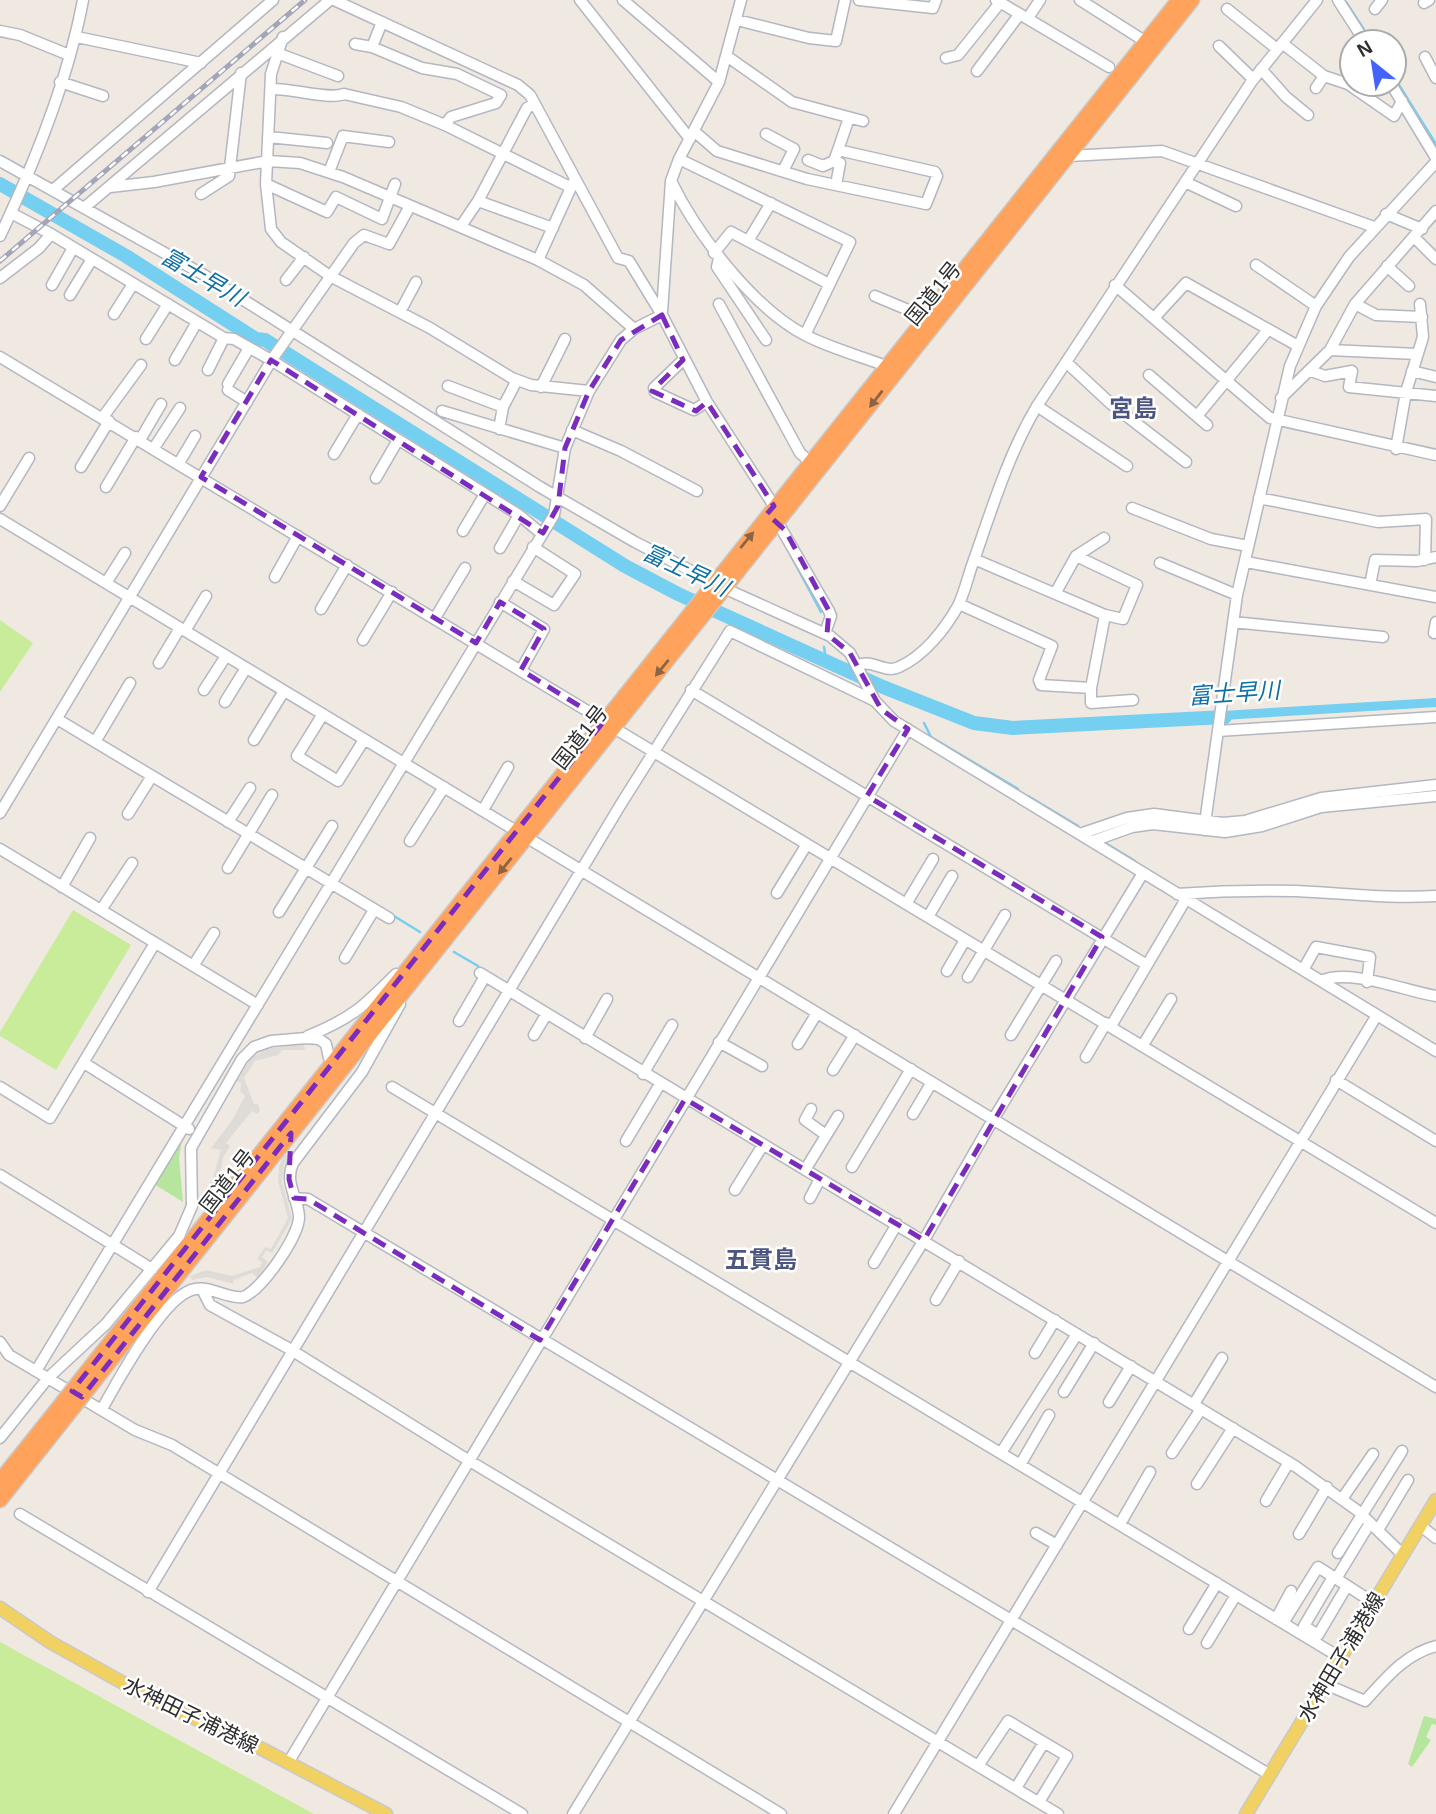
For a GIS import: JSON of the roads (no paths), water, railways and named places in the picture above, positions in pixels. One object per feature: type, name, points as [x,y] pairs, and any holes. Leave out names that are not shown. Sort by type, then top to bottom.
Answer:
[{"type":"highway","name":"国道1号","points":[[715,591],[808,461],[1178,0]]},
{"type":"highway","name":"国道1号","points":[[90,1377],[352,1058],[522,833],[715,591],[778,523],[1192,0]]},
{"type":"highway","name":"国道1号","points":[[0,1500],[68,1405],[269,1143],[429,944],[463,896],[522,833]]},
{"type":"highway","name":"国道1号","points":[[0,1481],[68,1405]]},
{"type":"main road","name":"水神田子浦港線","points":[[1246,1814],[1436,1500]]},
{"type":"main road","name":"水神田子浦港線","points":[[0,1608],[50,1642],[150,1698],[288,1763],[386,1814]]},
{"type":"street","points":[[0,236],[27,182],[76,37],[83,0]]},
{"type":"street","points":[[53,190],[273,0]]},
{"type":"street","points":[[580,0],[692,135],[717,151],[836,186],[926,204],[937,176],[932,170],[836,155]]},
{"type":"street","points":[[623,0],[719,82]]},
{"type":"street","points":[[662,315],[671,181],[678,159],[719,82],[728,57],[741,0]]},
{"type":"street","points":[[737,20],[809,38],[836,41],[845,0]]},
{"type":"street","points":[[859,0],[933,8],[936,0]]},
{"type":"street","points":[[977,71],[1040,0]]},
{"type":"street","points":[[1080,0],[1146,42]]},
{"type":"street","points":[[858,663],[888,670],[898,668],[928,646],[959,604],[1021,433],[1037,406],[1253,79],[1317,0]]},
{"type":"street","points":[[1338,0],[1357,28]]},
{"type":"street","points":[[85,207],[283,37],[330,1],[495,71],[519,85],[535,104],[573,183],[618,258],[629,261],[662,315],[707,402],[774,506]]},
{"type":"street","points":[[946,58],[958,55],[998,2],[1109,67]]},
{"type":"street","points":[[1227,9],[1324,76],[1338,81]]},
{"type":"street","points":[[372,47],[382,22]]},
{"type":"street","points":[[0,31],[20,35],[69,55]]},
{"type":"street","points":[[76,37],[201,63]]},
{"type":"street","points":[[283,37],[277,52],[271,89],[266,184],[271,229],[281,242],[330,276],[400,312],[517,380],[541,387],[589,391]]},
{"type":"street","points":[[355,44],[372,47],[422,68],[457,74],[501,95],[496,103],[451,117],[445,125]]},
{"type":"street","points":[[1219,46],[1253,79]]},
{"type":"street","points":[[277,52],[338,76]]},
{"type":"street","points":[[728,57],[792,102],[863,121]]},
{"type":"street","points":[[1425,57],[1435,75]]},
{"type":"street","points":[[1261,69],[1286,97],[1308,115]]},
{"type":"street","points":[[201,194],[229,176],[241,73]]},
{"type":"street","points":[[1316,88],[1324,76]]},
{"type":"street","points":[[60,82],[103,96]]},
{"type":"street","points":[[271,89],[292,88],[335,97],[344,94],[401,107],[445,125],[500,154],[573,183]]},
{"type":"street","points":[[1367,98],[1394,116],[1402,101]]},
{"type":"street","points":[[1205,826],[1237,596],[1281,398],[1298,346],[1316,306],[1374,227],[1436,160],[1400,98]]},
{"type":"street","points":[[461,226],[478,201],[500,154],[527,108],[535,104]]},
{"type":"street","points":[[808,160],[823,166],[836,155],[849,118]]},
{"type":"street","points":[[766,134],[794,149],[783,171]]},
{"type":"street","points":[[329,172],[343,136],[388,142]]},
{"type":"street","points":[[269,137],[327,143]]},
{"type":"street","points":[[1069,156],[1162,151],[1374,227]]},
{"type":"street","points":[[836,155],[840,163],[836,186]]},
{"type":"street","points":[[678,159],[850,242],[806,335]]},
{"type":"street","points":[[110,187],[155,182],[230,166],[291,160],[329,172],[538,260],[584,285],[634,329]]},
{"type":"street","points":[[0,161],[27,182],[53,190],[204,275],[288,334],[715,591],[825,633],[841,644],[858,663],[873,697],[887,715],[908,729],[1432,1049],[1436,1036]]},
{"type":"street","points":[[671,181],[689,217],[717,256],[779,316],[806,335],[886,366]]},
{"type":"street","points":[[1185,182],[1236,206]]},
{"type":"street","points":[[538,260],[573,183]]},
{"type":"street","points":[[266,184],[327,212],[336,197],[382,219],[395,184]]},
{"type":"street","points":[[478,201],[552,228]]},
{"type":"street","points":[[748,241],[771,203]]},
{"type":"street","points":[[0,813],[288,334],[363,235],[389,244],[410,205]]},
{"type":"street","points":[[13,209],[197,322],[272,359],[543,531]]},
{"type":"street","points":[[1281,398],[1330,350],[1355,304],[1436,211]]},
{"type":"street","points":[[1386,214],[1418,233],[1436,259]]},
{"type":"street","points":[[766,340],[718,267],[717,256],[731,232],[830,285]]},
{"type":"street","points":[[0,278],[39,248],[51,234]]},
{"type":"street","points":[[52,285],[73,247]]},
{"type":"street","points":[[286,280],[304,257]]},
{"type":"street","points":[[70,295],[92,259]]},
{"type":"street","points":[[1256,265],[1316,306]]},
{"type":"street","points":[[1387,266],[1409,286]]},
{"type":"street","points":[[400,312],[416,282]]},
{"type":"street","points":[[1154,318],[1186,283],[1298,346]]},
{"type":"street","points":[[114,314],[133,284]]},
{"type":"street","points":[[1115,285],[1225,381],[1277,421],[1396,449],[1436,455]]},
{"type":"street","points":[[875,296],[925,317]]},
{"type":"street","points":[[146,339],[167,304]]},
{"type":"street","points":[[719,304],[800,453],[808,461]]},
{"type":"street","points":[[1355,304],[1376,315],[1422,317]]},
{"type":"street","points":[[1396,449],[1406,392],[1423,337],[1420,304]]},
{"type":"street","points":[[36,1371],[557,508],[565,448],[589,391],[621,340],[634,329],[662,315]]},
{"type":"street","points":[[175,360],[197,322]]},
{"type":"street","points":[[1197,416],[1268,330]]},
{"type":"street","points":[[208,370],[225,338]]},
{"type":"street","points":[[541,387],[565,339]]},
{"type":"street","points":[[247,402],[228,387],[249,348]]},
{"type":"street","points":[[1330,350],[1417,354]]},
{"type":"street","points":[[683,360],[654,388],[655,393],[694,410],[707,402]]},
{"type":"street","points":[[2,362],[138,438],[653,752],[1436,1223]]},
{"type":"street","points":[[1066,362],[1110,403],[1186,463]]},
{"type":"street","points":[[81,467],[106,419],[141,365]]},
{"type":"street","points":[[1311,371],[1325,376],[1352,371],[1349,387],[1436,396]]},
{"type":"street","points":[[1412,371],[1436,377]]},
{"type":"street","points":[[1149,375],[1207,425]]},
{"type":"street","points":[[499,429],[503,407],[517,380]]},
{"type":"street","points":[[448,386],[503,407]]},
{"type":"street","points":[[106,487],[161,404]]},
{"type":"street","points":[[1037,406],[1127,466]]},
{"type":"street","points":[[154,448],[180,408]]},
{"type":"street","points":[[442,411],[565,448]]},
{"type":"street","points":[[334,454],[358,414]]},
{"type":"street","points":[[452,432],[460,417]]},
{"type":"street","points":[[572,430],[621,451],[697,491]]},
{"type":"street","points":[[179,463],[195,436]]},
{"type":"street","points":[[376,478],[398,440]]},
{"type":"street","points":[[0,506],[29,458]]},
{"type":"street","points":[[463,531],[485,494]]},
{"type":"street","points":[[1259,498],[1378,522],[1426,519],[1431,558],[1376,560],[1370,585]]},
{"type":"street","points":[[1132,508],[1210,539],[1248,546]]},
{"type":"street","points":[[499,548],[519,515]]},
{"type":"street","points":[[0,519],[1436,1387]]},
{"type":"street","points":[[778,523],[830,611],[831,617],[825,633]]},
{"type":"street","points":[[275,577],[298,536]]},
{"type":"street","points":[[1056,592],[1076,556],[1104,538]]},
{"type":"street","points":[[513,581],[554,605],[575,574],[533,547]]},
{"type":"street","points":[[106,583],[125,553]]},
{"type":"street","points":[[974,559],[1105,615],[1123,619],[1137,585],[1076,556]]},
{"type":"street","points":[[1246,562],[1436,597]]},
{"type":"street","points":[[1160,563],[1237,596]]},
{"type":"street","points":[[321,609],[347,565]]},
{"type":"street","points":[[435,618],[465,568]]},
{"type":"street","points":[[363,640],[392,592]]},
{"type":"street","points":[[159,663],[206,596]]},
{"type":"street","points":[[500,602],[544,629],[521,670]]},
{"type":"street","points":[[959,604],[1052,646],[1039,680],[1041,685],[1091,688]]},
{"type":"street","points":[[1105,615],[1091,688],[1093,705],[1133,700]]},
{"type":"street","points":[[1233,622],[1383,637]]},
{"type":"street","points":[[148,1592],[653,752],[730,631],[873,697]]},
{"type":"street","points":[[204,690],[226,656]]},
{"type":"street","points":[[225,702],[246,668]]},
{"type":"street","points":[[95,742],[130,683]]},
{"type":"street","points":[[691,690],[1147,965]]},
{"type":"street","points":[[254,740],[284,691]]},
{"type":"street","points":[[323,714],[298,756],[338,781],[364,740]]},
{"type":"street","points":[[1218,730],[1436,717]]},
{"type":"street","points":[[57,719],[389,918]]},
{"type":"street","points":[[288,1763],[908,729]]},
{"type":"street","points":[[483,810],[508,767]]},
{"type":"street","points":[[128,814],[152,776]]},
{"type":"street","points":[[1093,841],[1132,827],[1153,824],[1205,826],[1245,821],[1321,798],[1436,785]]},
{"type":"street","points":[[410,841],[444,787]]},
{"type":"street","points":[[228,822],[250,788]]},
{"type":"street","points":[[228,868],[272,795]]},
{"type":"street","points":[[1080,834],[1127,818],[1154,814],[1225,832],[1262,826],[1321,807],[1436,796]]},
{"type":"street","points":[[279,912],[332,827]]},
{"type":"street","points":[[62,887],[90,838]]},
{"type":"street","points":[[777,893],[807,844]]},
{"type":"street","points":[[0,849],[258,1005]]},
{"type":"street","points":[[906,904],[933,859]]},
{"type":"street","points":[[101,910],[132,863]]},
{"type":"street","points":[[573,1814],[924,1240],[1102,937],[1143,873]]},
{"type":"street","points":[[928,917],[951,876]]},
{"type":"street","points":[[1182,896],[1231,890],[1298,891],[1389,899],[1436,896]]},
{"type":"street","points":[[269,1143],[300,1093],[463,896]]},
{"type":"street","points":[[1086,1057],[1147,965],[1182,896]]},
{"type":"street","points":[[345,958],[374,911]]},
{"type":"street","points":[[968,977],[1005,915]]},
{"type":"street","points":[[193,966],[214,933]]},
{"type":"street","points":[[947,971],[965,940]]},
{"type":"street","points":[[0,1087],[50,1118],[155,943]]},
{"type":"street","points":[[1303,970],[1317,947],[1355,954],[1370,957],[1367,982]]},
{"type":"street","points":[[1011,1035],[1056,961]]},
{"type":"street","points":[[0,1438],[48,1378],[97,1334],[179,1236],[192,1206],[189,1154],[198,1134],[248,1052],[261,1044],[306,1038],[336,1026],[354,1015],[397,973]]},
{"type":"street","points":[[459,1021],[482,976],[1289,1462],[1342,1499],[1403,1555]]},
{"type":"street","points":[[1321,981],[1332,976],[1436,996]]},
{"type":"street","points":[[102,1409],[139,1346],[174,1302],[188,1291],[202,1289],[236,1298],[257,1290],[296,1228],[299,1216],[289,1179],[292,1163],[354,1082],[415,977]]},
{"type":"street","points":[[585,1038],[607,999]]},
{"type":"street","points":[[1143,1045],[1171,999]]},
{"type":"street","points":[[798,1044],[817,1013]]},
{"type":"street","points":[[534,1035],[546,1015]]},
{"type":"street","points":[[894,1814],[1377,1016]]},
{"type":"street","points":[[643,1074],[672,1025]]},
{"type":"street","points":[[832,1070],[855,1035]]},
{"type":"street","points":[[306,1038],[323,1041],[328,1048],[329,1058]]},
{"type":"street","points":[[719,1042],[762,1066]]},
{"type":"street","points":[[352,1058],[358,1060],[360,1065],[354,1082]]},
{"type":"street","points":[[84,1063],[198,1134]]},
{"type":"street","points":[[852,1167],[911,1069]]},
{"type":"street","points":[[1336,1080],[1436,1141]]},
{"type":"street","points":[[913,1114],[932,1082]]},
{"type":"street","points":[[626,1141],[660,1084]]},
{"type":"street","points":[[392,1087],[1341,1658]]},
{"type":"street","points":[[811,1109],[805,1120],[826,1135]]},
{"type":"street","points":[[805,1170],[838,1116]]},
{"type":"street","points":[[735,1190],[763,1145]]},
{"type":"street","points":[[0,1175],[152,1269]]},
{"type":"street","points":[[810,1198],[820,1179]]},
{"type":"street","points":[[294,1198],[308,1199],[1270,1775]]},
{"type":"street","points":[[874,1263],[897,1224]]},
{"type":"street","points":[[936,1300],[959,1262]]},
{"type":"street","points":[[202,1289],[210,1305],[292,1351],[468,1460],[1058,1814]]},
{"type":"street","points":[[1035,1353],[1055,1320]]},
{"type":"street","points":[[1001,1453],[1077,1334]]},
{"type":"street","points":[[0,1342],[9,1355],[135,1430],[159,1438],[781,1814]]},
{"type":"street","points":[[1064,1392],[1094,1343]]},
{"type":"street","points":[[1172,1453],[1222,1358]]},
{"type":"street","points":[[1109,1402],[1131,1366]]},
{"type":"street","points":[[1020,1465],[1049,1415]]},
{"type":"street","points":[[1197,1484],[1233,1428]]},
{"type":"street","points":[[1348,1586],[1318,1635],[1304,1626],[1370,1523],[1402,1451]]},
{"type":"street","points":[[1342,1499],[1373,1454]]},
{"type":"street","points":[[1266,1501],[1289,1462]]},
{"type":"street","points":[[1120,1524],[1150,1472]]},
{"type":"street","points":[[1338,1553],[1370,1523],[1408,1480]]},
{"type":"street","points":[[1299,1534],[1326,1488]]},
{"type":"street","points":[[20,1514],[522,1814]]},
{"type":"street","points":[[1421,1526],[1436,1538]]},
{"type":"street","points":[[1036,1533],[1056,1545]]},
{"type":"street","points":[[1279,1621],[1318,1567],[1374,1603]]},
{"type":"street","points":[[1189,1629],[1217,1583]]},
{"type":"street","points":[[1279,1621],[1291,1591]]},
{"type":"street","points":[[1207,1643],[1236,1595]]},
{"type":"street","points":[[1325,1684],[1364,1701],[1401,1663],[1420,1650],[1436,1646]]},
{"type":"street","points":[[978,1766],[1008,1721],[1066,1756],[1039,1802]]},
{"type":"street","points":[[1016,1788],[1043,1744]]},
{"type":"water","points":[[1436,698],[1436,707],[1206,721],[1206,712]]},
{"type":"waterway","points":[[1346,2],[1363,28]]},
{"type":"waterway","points":[[1407,98],[1436,144]]},
{"type":"waterway","name":"富士早川","points":[[0,184],[126,256],[256,339],[265,340],[625,566],[678,594],[883,687],[974,723],[1013,728],[1225,717]]},
{"type":"waterway","points":[[790,554],[821,612]]},
{"type":"waterway","points":[[824,647],[826,660]]},
{"type":"waterway","points":[[924,723],[931,737],[1018,789]]},
{"type":"waterway","points":[[1028,796],[1078,826]]},
{"type":"waterway","points":[[1102,841],[1135,861]]},
{"type":"waterway","points":[[394,916],[420,932]]},
{"type":"waterway","points":[[454,952],[478,966]]},
{"type":"railway","points":[[0,261],[305,0]]},
{"type":"district","name":"宮島","points":[[1133,408]]},
{"type":"district","name":"五貫島","points":[[761,1259]]}]
